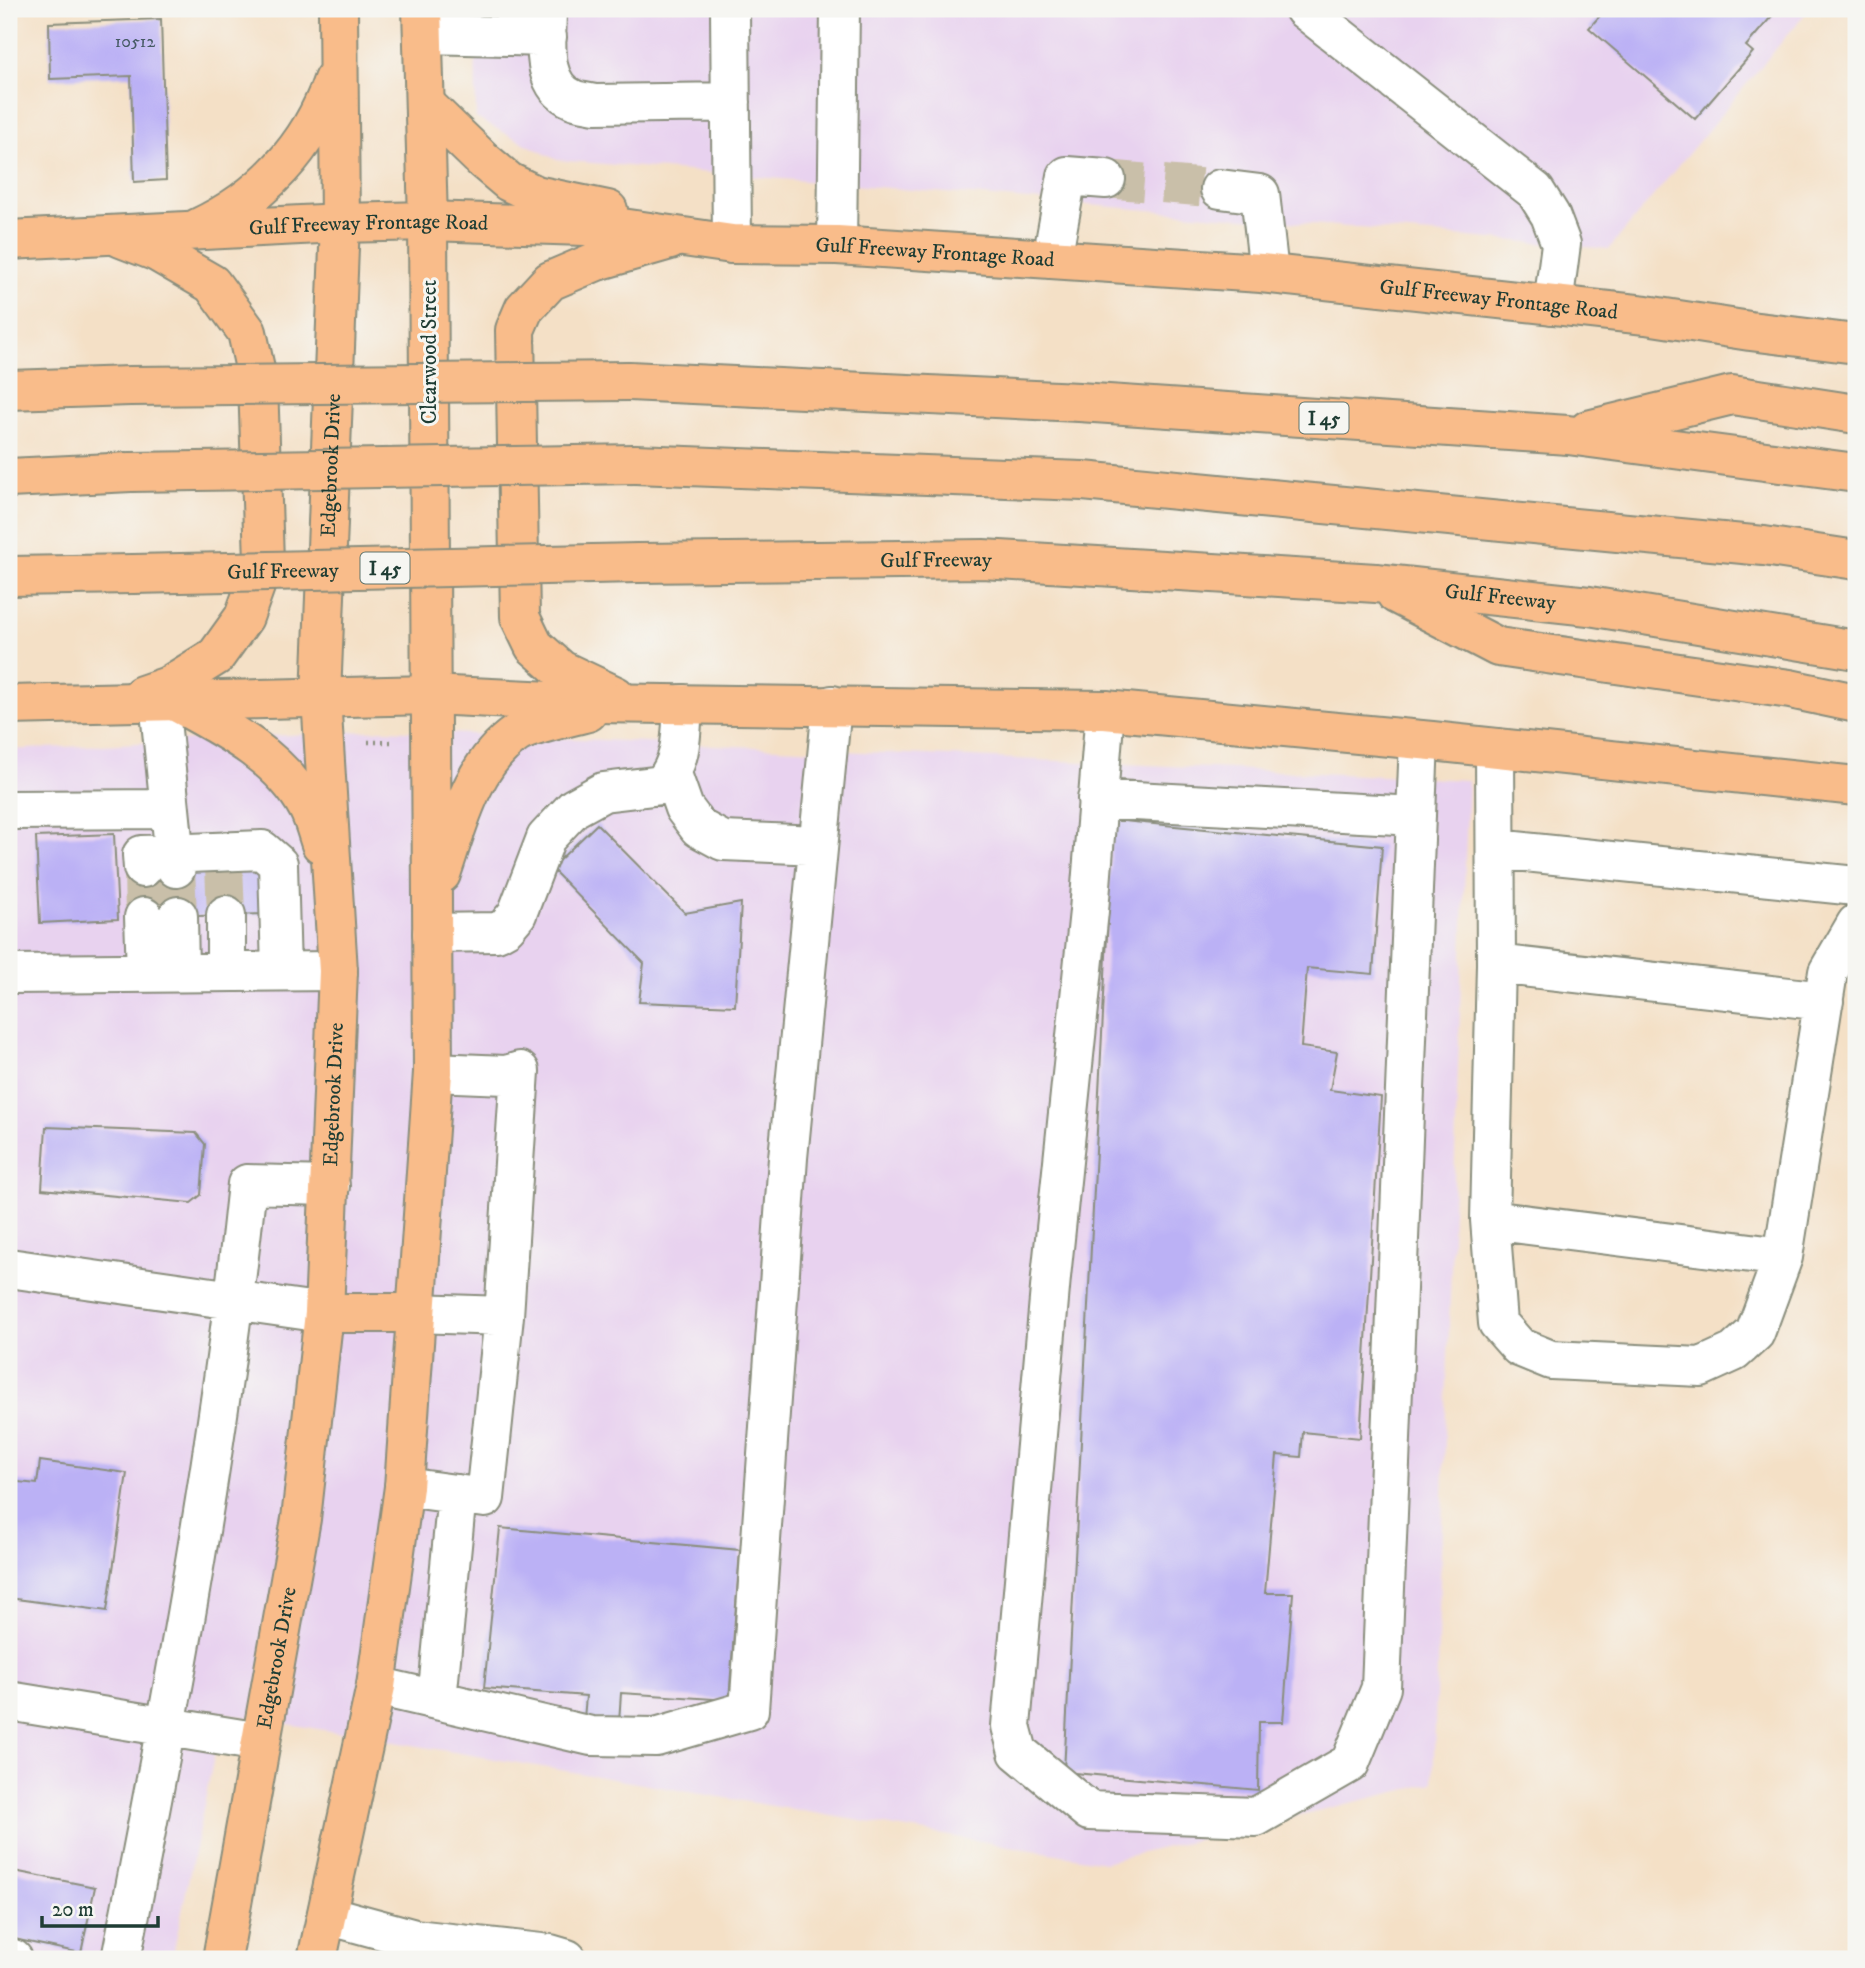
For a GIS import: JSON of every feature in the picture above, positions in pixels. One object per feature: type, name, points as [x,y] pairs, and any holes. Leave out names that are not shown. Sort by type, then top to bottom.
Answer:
[{"type":"main road","points":[[338,9],[340,223]]},
{"type":"main road","name":"Clearwood Street","points":[[423,22],[428,221],[430,695]]},
{"type":"main road","points":[[194,230],[229,212],[277,174],[313,125],[337,68]]},
{"type":"main road","points":[[425,104],[509,182],[536,195],[574,201],[636,217],[682,237]]},
{"type":"main road","name":"Gulf Freeway Frontage Road","points":[[9,240],[428,221],[615,227],[732,244],[837,245],[1269,274],[1553,305],[1856,344]]},
{"type":"main road","name":"Edgebrook Drive","points":[[222,1959],[301,1519],[324,1313],[338,971],[321,697],[340,223]]},
{"type":"main road","points":[[111,235],[157,253],[212,284],[247,332],[258,382],[264,561],[244,617],[216,656],[168,686],[152,701]]},
{"type":"main road","points":[[630,703],[561,670],[534,646],[520,617],[515,330],[524,309],[550,281],[597,261],[682,237]]},
{"type":"main road","name":"I 45","points":[[9,390],[130,386],[629,381],[1079,402],[1568,435],[1856,473]]},
{"type":"main road","points":[[1568,435],[1731,395],[1856,414]]},
{"type":"main road","points":[[9,478],[131,472],[635,464],[1083,481],[1763,546],[1856,560]]},
{"type":"main road","name":"Gulf Freeway","points":[[9,576],[983,559],[1376,583],[1589,606],[1856,650]]},
{"type":"main road","points":[[1376,583],[1498,647],[1790,689],[1856,703]]},
{"type":"main road","points":[[317,1959],[376,1686],[404,1487],[433,1072],[430,695]]},
{"type":"main road","points":[[9,705],[430,695],[630,703],[1105,710],[1856,786]]},
{"type":"main road","points":[[152,701],[229,730],[278,768],[309,808],[332,875]]},
{"type":"main road","points":[[432,918],[466,805],[483,766],[516,734],[564,717],[630,703]]},
{"type":"main road","points":[[324,1313],[415,1313]]},
{"type":"lane","points":[[730,9],[732,244]]},
{"type":"lane","points":[[837,245],[840,9]]},
{"type":"lane","points":[[1304,9],[1535,191],[1550,215],[1561,244],[1553,305]]},
{"type":"lane","points":[[423,22],[547,23],[547,66],[556,87],[573,100],[595,104],[731,102]]},
{"type":"lane","points":[[1052,259],[1067,176],[1106,179]]},
{"type":"lane","points":[[1220,189],[1260,194],[1269,274]]},
{"type":"lane","points":[[152,701],[168,809],[164,863],[224,859],[262,850],[278,864],[281,971]]},
{"type":"lane","points":[[432,918],[497,932],[506,927],[517,914],[546,838],[574,808],[603,792],[662,785],[672,774],[680,753],[683,704]]},
{"type":"lane","points":[[376,1686],[591,1735],[656,1737],[748,1710],[788,1158],[832,705]]},
{"type":"lane","points":[[1105,710],[1089,911],[1051,1277],[1010,1726],[1018,1752],[1089,1811],[1256,1817],[1350,1763],[1381,1688],[1419,740]]},
{"type":"lane","points":[[1495,748],[1496,964],[1490,1220],[1498,1323],[1519,1347],[1551,1360],[1701,1367],[1734,1352],[1755,1333],[1783,1257],[1828,972],[1856,924]]},
{"type":"lane","points":[[672,774],[684,808],[699,828],[723,841],[818,845]]},
{"type":"lane","points":[[1097,799],[1416,816]]},
{"type":"lane","points":[[9,810],[168,809]]},
{"type":"lane","points":[[1496,849],[1856,886]]},
{"type":"lane","points":[[226,915],[226,970]]},
{"type":"lane","points":[[161,917],[162,971]]},
{"type":"lane","points":[[1496,964],[1824,1001]]},
{"type":"lane","points":[[9,974],[338,971]]},
{"type":"lane","points":[[404,1487],[485,1497],[504,1316],[520,1071],[506,1075],[433,1072]]},
{"type":"lane","points":[[121,1959],[168,1727],[235,1301],[247,1184],[330,1186]]},
{"type":"lane","points":[[1490,1220],[1783,1257]]},
{"type":"lane","points":[[9,1268],[324,1313]]},
{"type":"lane","points":[[415,1313],[504,1316]]},
{"type":"lane","points":[[437,1700],[457,1494]]},
{"type":"lane","points":[[9,1700],[260,1742]]},
{"type":"lane","points":[[327,1915],[415,1939],[550,1954],[567,1959]]},
{"type":"path","points":[[368,742],[393,741]]},
{"type":"shaded area","points":[[475,9],[1809,9],[1609,249],[557,160],[476,118]]},
{"type":"shaded area","points":[[385,730],[1468,780],[1433,1783],[1104,1862],[223,1713],[172,1959],[9,1959],[9,750]]},
{"type":"building","points":[[1606,9],[1778,9],[1746,46],[1753,52],[1695,119],[1589,28]]},
{"type":"building","points":[[161,19],[166,180],[134,182],[131,76],[50,79],[49,23]]},
{"type":"building","points":[[1113,820],[1382,846],[1373,974],[1307,968],[1301,1047],[1337,1052],[1330,1090],[1381,1097],[1360,1438],[1303,1432],[1301,1457],[1277,1455],[1265,1593],[1293,1593],[1283,1722],[1259,1722],[1258,1790],[1064,1772]]},
{"type":"building","points":[[597,824],[685,913],[741,903],[735,1006],[639,1002],[644,963],[551,868]]},
{"type":"building","points":[[114,834],[118,919],[40,923],[36,837]]},
{"type":"building","points":[[265,865],[266,914],[132,918],[131,869]]},
{"type":"building","points":[[46,1127],[196,1133],[205,1144],[201,1195],[191,1203],[42,1189]]},
{"type":"building","points":[[40,1461],[127,1473],[107,1611],[9,1598],[9,1481],[37,1484]]},
{"type":"building","points":[[500,1528],[740,1550],[729,1700],[621,1693],[619,1722],[584,1719],[586,1696],[484,1688]]},
{"type":"building","points":[[9,1870],[95,1887],[81,1953],[9,1938]]},
{"type":"tunnel","points":[[1106,179],[1220,189]]},
{"type":"tunnel","points":[[224,866],[226,915]]},
{"type":"tunnel","points":[[143,868],[144,917]]},
{"type":"tunnel","points":[[176,868],[178,916]]}]
